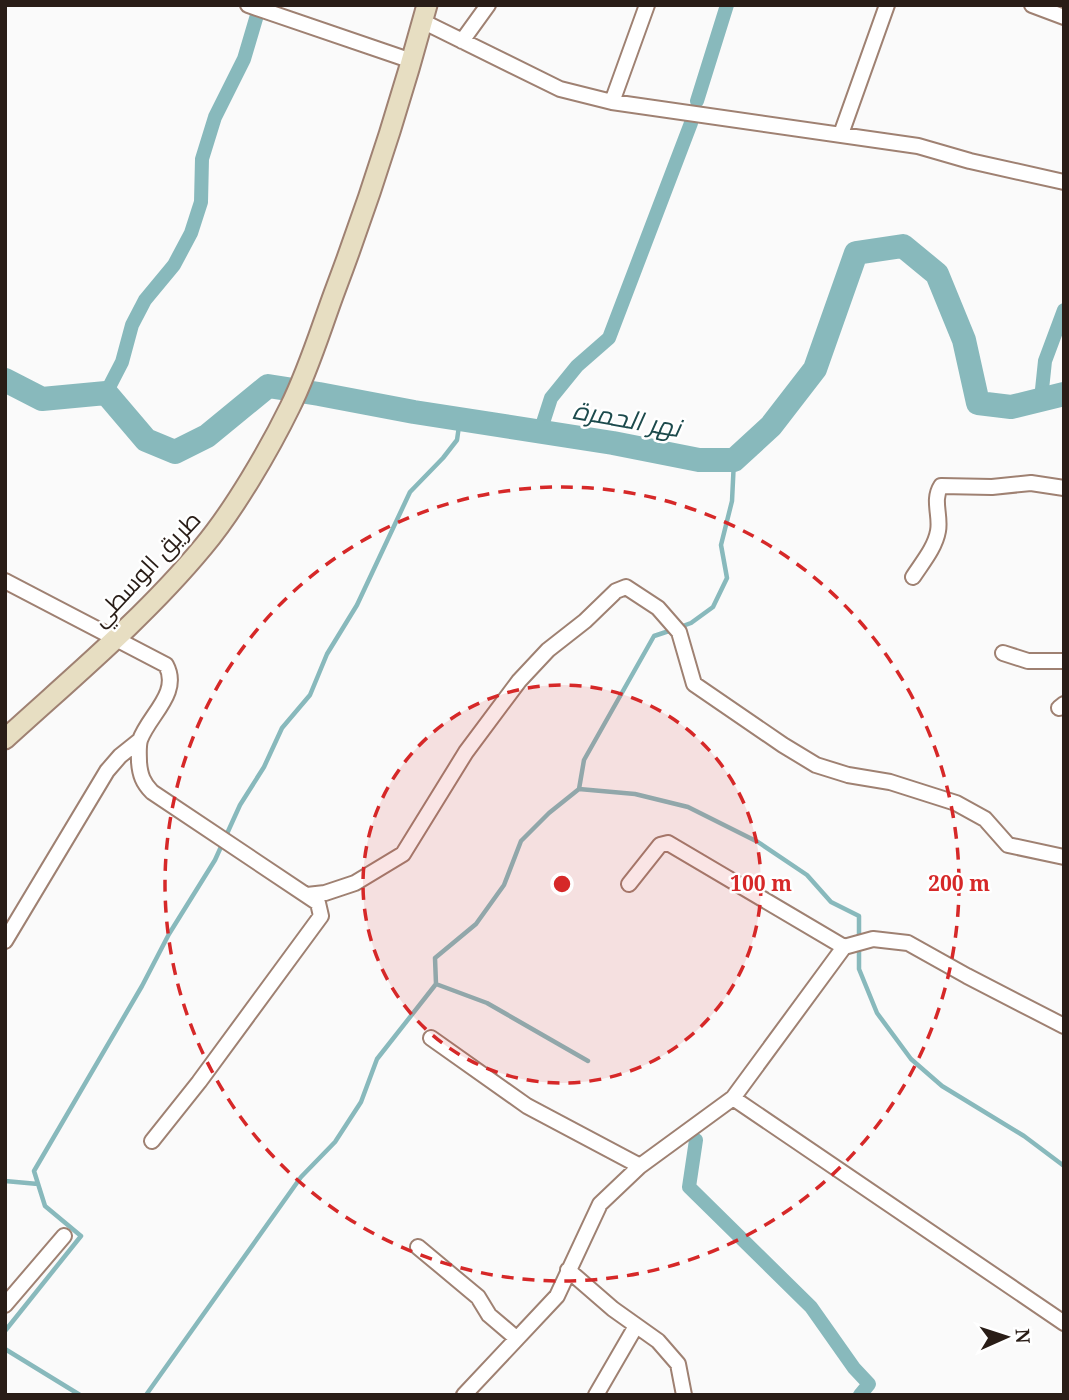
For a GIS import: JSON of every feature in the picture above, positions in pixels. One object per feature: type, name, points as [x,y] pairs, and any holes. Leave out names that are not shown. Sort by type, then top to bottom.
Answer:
[{"type":"main road","points":[[412,61],[425,13]]},
{"type":"main road","name":"طريق الوسطي","points":[[5,739],[161,593],[205,545],[248,480],[290,406],[305,370],[382,160],[412,61]]},
{"type":"street","points":[[248,5],[412,61]]},
{"type":"street","points":[[462,41],[488,5]]},
{"type":"street","points":[[612,102],[647,5]]},
{"type":"street","points":[[841,134],[887,5]]},
{"type":"street","points":[[1032,5],[1064,17]]},
{"type":"street","points":[[425,13],[462,41],[560,89],[612,102],[918,146],[1062,182]]},
{"type":"street","points":[[913,577],[937,537],[937,501],[941,486],[992,487],[1031,483],[1064,488]]},
{"type":"street","points":[[5,581],[166,666],[170,673],[169,691],[140,740],[107,771],[5,942]]},
{"type":"street","points":[[307,895],[325,893],[355,883],[403,854],[467,752],[503,701],[536,661],[616,591],[630,588],[658,608],[679,632],[694,684],[816,765],[848,775],[890,782],[956,803],[985,819],[1008,845],[1064,857]]},
{"type":"street","points":[[1003,653],[1028,661],[1064,662]]},
{"type":"street","points":[[140,740],[140,768],[145,785],[152,792],[318,903],[321,916],[199,1082],[152,1141]]},
{"type":"street","points":[[629,884],[660,845],[668,844],[848,945]]},
{"type":"street","points":[[464,1395],[557,1296],[600,1204],[640,1166],[733,1098],[848,945],[873,939],[908,943],[967,976],[1060,1020]]},
{"type":"street","points":[[431,1038],[527,1106],[640,1166]]},
{"type":"street","points":[[733,1098],[1064,1323]]},
{"type":"street","points":[[5,1305],[64,1236]]},
{"type":"street","points":[[418,1247],[478,1297],[489,1315],[516,1338]]},
{"type":"street","points":[[568,1270],[613,1309],[657,1341],[678,1364],[684,1395]]},
{"type":"street","points":[[596,1395],[636,1326]]},
{"type":"waterway","points":[[106,393],[122,362],[132,325],[145,300],[174,265],[191,233],[201,202],[202,159],[215,117],[244,59],[260,5]]},
{"type":"waterway","points":[[697,101],[727,5]]},
{"type":"waterway","points":[[540,432],[551,398],[577,366],[609,338],[691,123]]},
{"type":"waterway","name":"نهر الحمرة","points":[[5,380],[42,399],[106,393],[146,440],[175,452],[207,436],[268,386],[613,443],[699,460],[734,460],[771,426],[815,369],[856,253],[903,246],[937,274],[964,340],[978,403],[1011,407],[1064,394]]},
{"type":"waterway","points":[[1041,399],[1045,361],[1064,310]]},
{"type":"waterway","points":[[5,1331],[81,1236],[45,1206],[34,1171],[142,986],[169,934],[215,860],[240,805],[264,767],[282,728],[310,695],[327,654],[357,605],[410,492],[457,440],[460,419]]},
{"type":"waterway","points":[[680,627],[691,623],[713,607],[727,578],[721,545],[732,501],[734,460]]},
{"type":"waterway","points":[[146,1395],[301,1177],[335,1142],[361,1102],[377,1059],[436,984],[435,958],[476,924],[504,885],[521,841],[549,813],[579,789],[584,760],[654,636],[672,630]]},
{"type":"waterway","points":[[579,789],[635,794],[688,807],[758,842],[807,875],[831,902],[859,916],[859,969],[877,1013],[911,1059],[942,1086],[1024,1136],[1064,1166]]},
{"type":"waterway","points":[[436,984],[487,1003],[588,1061]]},
{"type":"waterway","points":[[696,1140],[689,1187],[811,1307],[854,1368],[869,1384],[860,1395]]},
{"type":"waterway","points":[[5,1181],[38,1184]]},
{"type":"waterway","points":[[5,1349],[80,1395]]}]
